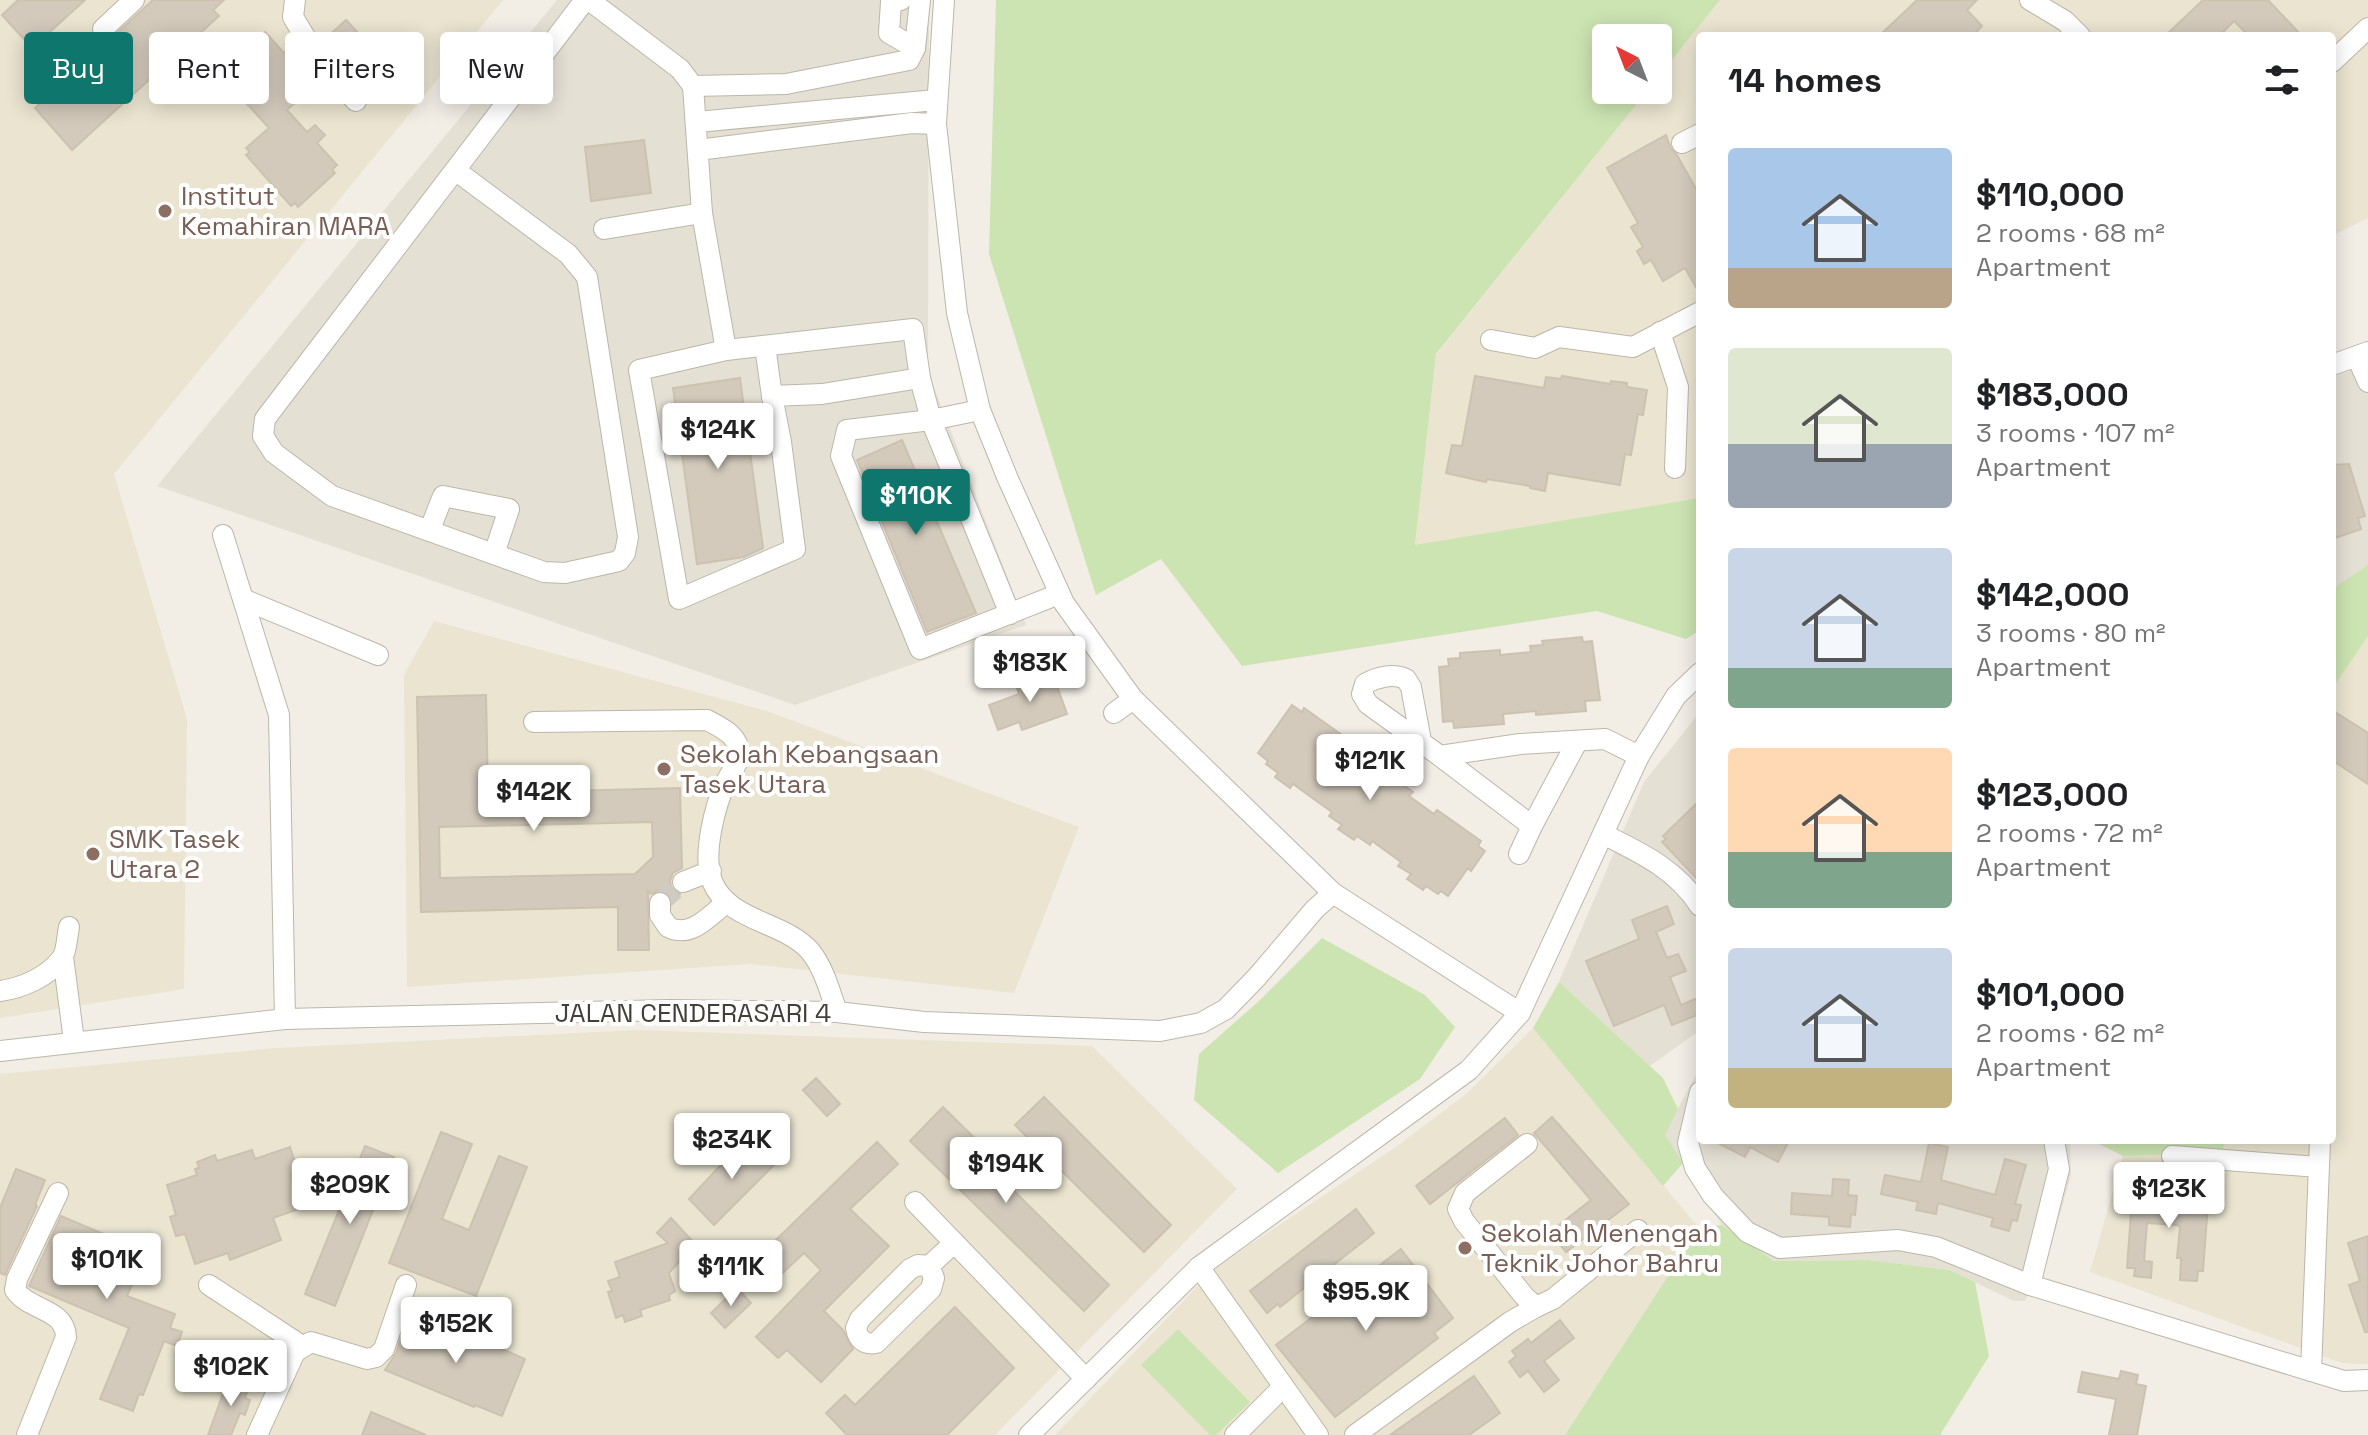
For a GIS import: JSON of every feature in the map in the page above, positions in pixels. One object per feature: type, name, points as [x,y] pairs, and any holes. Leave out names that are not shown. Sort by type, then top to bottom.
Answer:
[{"type":"street","points":[[103,29],[134,0]]},
{"type":"street","points":[[295,0],[293,17],[302,32]]},
{"type":"street","points":[[455,170],[568,254],[587,277],[628,537],[625,553],[619,561],[565,573],[544,572],[332,496],[274,453],[263,436],[265,419],[455,170],[587,0],[680,69],[693,86],[702,213],[726,350]]},
{"type":"street","points":[[901,0],[891,2],[889,33],[915,48]]},
{"type":"street","points":[[693,86],[786,84],[896,65],[909,60],[915,48],[920,0]]},
{"type":"street","points":[[944,0],[936,124],[957,313],[980,410],[1066,606],[1133,699],[1333,893],[1520,1013]]},
{"type":"street","points":[[2030,0],[2065,21],[2076,32]]},
{"type":"street","points":[[2336,58],[2368,28]]},
{"type":"street","points":[[697,122],[936,100]]},
{"type":"street","points":[[698,150],[912,123],[936,124]]},
{"type":"street","points":[[604,229],[702,213]]},
{"type":"street","points":[[1491,340],[1535,348],[1559,337],[1633,347],[1696,314]]},
{"type":"street","points":[[765,346],[795,549],[679,599],[639,370],[726,350],[913,329],[920,378],[931,420],[1010,614]]},
{"type":"street","points":[[1660,332],[1678,387],[1675,468]]},
{"type":"street","points":[[2336,364],[2362,354],[2368,382]]},
{"type":"street","points":[[772,396],[822,394],[920,378]]},
{"type":"street","points":[[980,410],[931,420],[847,430],[841,456],[920,649],[1010,614],[1066,606]]},
{"type":"street","points":[[430,529],[443,496],[509,509],[494,554]]},
{"type":"street","points":[[223,535],[279,715],[285,1019]]},
{"type":"street","points":[[243,599],[378,655]]},
{"type":"street","points":[[1029,1435],[1199,1267],[1469,1070],[1520,1013],[1639,756],[1676,696],[1696,677]]},
{"type":"street","points":[[1114,713],[1133,699]]},
{"type":"street","points":[[534,722],[707,720],[724,729],[737,742],[740,755],[713,814],[712,880],[727,902],[794,939],[809,951],[824,975],[837,1012]]},
{"type":"street","points":[[1440,756],[1520,744],[1605,739],[1639,756]]},
{"type":"street","points":[[1421,741],[1532,826]]},
{"type":"street","points":[[1519,854],[1577,742]]},
{"type":"street","points":[[1603,834],[1649,857],[1677,877],[1696,901]]},
{"type":"street","points":[[683,882],[711,871]]},
{"type":"street","name":"JALAN CENDERASARI 4","points":[[0,1051],[285,1019],[669,1010],[837,1012],[924,1022],[1160,1031],[1201,1023],[1226,1009],[1333,893]]},
{"type":"street","points":[[660,903],[660,915],[668,927],[684,932],[693,929],[727,902]]},
{"type":"street","points":[[69,927],[63,957],[74,1041]]},
{"type":"street","points":[[0,991],[18,989],[35,980],[63,957]]},
{"type":"street","points":[[1696,1109],[1688,1143],[1695,1168],[1713,1196],[1747,1232],[1780,1248],[1898,1240],[1936,1247],[2030,1285],[2344,1381],[2368,1380]]},
{"type":"street","points":[[1527,1144],[1465,1193],[1458,1209],[1464,1221],[1536,1307]]},
{"type":"street","points":[[2030,1285],[2059,1169],[2055,1144]]},
{"type":"street","points":[[2311,1371],[2320,1144]]},
{"type":"street","points":[[2172,1156],[2318,1167]]},
{"type":"street","points":[[27,1435],[66,1337],[66,1325],[59,1318],[21,1299],[15,1290],[17,1279],[58,1193]]},
{"type":"street","points":[[915,1202],[1086,1379]]},
{"type":"street","points":[[1355,1435],[1510,1322],[1553,1299],[1638,1230]]},
{"type":"street","points":[[929,1266],[954,1243]]},
{"type":"street","points":[[1199,1267],[1318,1435]]},
{"type":"street","points":[[209,1285],[302,1346]]},
{"type":"street","points":[[257,1435],[295,1352],[311,1342],[367,1359],[376,1357],[384,1349],[406,1285]]},
{"type":"street","points":[[1235,1435],[1283,1387]]},
{"type":"shaded area","points":[[0,0],[503,0],[477,32],[440,32],[440,77],[424,96],[424,32],[285,32],[285,104],[418,104],[114,474],[187,719],[184,989],[0,1018]]},
{"type":"shaded area","points":[[557,0],[929,0],[928,372],[1026,625],[795,705],[157,486],[471,104],[553,104],[553,32],[531,32]]},
{"type":"shaded area","points":[[1720,0],[2368,0],[2368,218],[2336,234],[2336,32],[1696,32],[1696,499],[1415,546],[1436,355],[1637,104],[1672,104],[1672,60]]},
{"type":"shaded area","points":[[2368,365],[2368,565],[2336,586],[2336,376]]},
{"type":"shaded area","name":"Sekolah Kebangsaan Tasek Utara","points":[[434,621],[767,711],[1079,827],[1014,993],[751,964],[407,987],[404,675]]},
{"type":"shaded area","points":[[2368,636],[2368,1364],[2342,1363],[2090,1272],[2123,1156],[2221,1153],[2224,1144],[2336,1144],[2336,683]]},
{"type":"shaded area","points":[[1696,717],[1696,1033],[1650,1066],[1559,982],[1644,782]]},
{"type":"shaded area","name":"Sekolah Menengah Teknik Johor Bahru","points":[[1533,1028],[1699,1228],[1565,1435],[1055,1435],[1215,1268],[1396,1147],[1466,1094]]},
{"type":"shaded area","points":[[637,1030],[1092,1046],[1237,1189],[995,1435],[0,1435],[0,1074],[276,1048]]},
{"type":"shaded area","points":[[1696,1075],[1696,1144],[2070,1144],[2071,1175],[2051,1246],[2025,1301],[2014,1301],[1949,1270],[1869,1260],[1774,1261],[1722,1225],[1664,1135]]},
{"type":"green space","points":[[996,0],[1720,0],[1672,60],[1672,24],[1592,24],[1592,104],[1637,104],[1436,354],[1415,545],[1696,499],[1696,633],[1686,639],[1597,611],[1242,666],[1161,559],[1096,595],[989,254]]},
{"type":"green space","points":[[2368,565],[2368,636],[2336,683],[2336,586]]},
{"type":"green space","points":[[1322,938],[1425,995],[1455,1027],[1420,1079],[1278,1173],[1194,1100],[1199,1054],[1260,1000]]},
{"type":"green space","points":[[1559,982],[1663,1078],[1678,1109],[1665,1135],[1683,1163],[1663,1186],[1533,1028]]},
{"type":"green space","points":[[2099,1144],[2224,1144],[2221,1153],[2123,1156]]},
{"type":"green space","points":[[1722,1225],[1774,1261],[1869,1260],[1949,1270],[1975,1282],[1989,1356],[1940,1435],[1565,1435],[1699,1228]]},
{"type":"green space","points":[[1178,1329],[1250,1402],[1216,1435],[1210,1435],[1141,1365]]},
{"type":"building","points":[[18,0],[85,0],[50,32],[24,32],[24,39],[2,15]]},
{"type":"building","points":[[153,0],[224,0],[213,10],[219,16],[201,32],[149,32],[149,80],[133,94],[133,32],[118,32]]},
{"type":"building","points":[[1917,0],[1977,0],[1967,10],[1982,26],[1977,32],[1883,32]]},
{"type":"building","points":[[2203,0],[2268,0],[2298,32],[2245,32],[2234,21],[2223,32],[2169,32]]},
{"type":"building","points":[[346,20],[357,32],[333,32]]},
{"type":"building","points":[[269,36],[285,52],[285,104],[294,104],[287,110],[307,132],[315,125],[325,135],[317,143],[337,165],[332,170],[335,173],[298,207],[295,203],[291,206],[246,155],[250,152],[246,148],[269,128],[247,104],[269,104]]},
{"type":"building","points":[[39,104],[122,104],[72,150],[35,108]]},
{"type":"building","points":[[1666,135],[1671,149],[1696,189],[1696,287],[1685,268],[1663,281],[1651,260],[1644,264],[1637,251],[1643,247],[1631,227],[1638,223],[1607,168]]},
{"type":"building","points":[[644,140],[651,193],[591,201],[585,147]]},
{"type":"building","points":[[1475,376],[1544,388],[1546,377],[1561,379],[1562,376],[1610,384],[1611,381],[1627,383],[1627,387],[1647,390],[1643,415],[1638,414],[1631,455],[1625,454],[1620,485],[1548,473],[1545,491],[1446,473],[1452,445],[1462,446]]},
{"type":"building","points":[[740,378],[763,548],[744,557],[697,564],[673,388]]},
{"type":"building","points":[[902,440],[976,613],[927,632],[857,460]]},
{"type":"building","points":[[2349,464],[2365,516],[2358,518],[2361,529],[2336,538],[2336,465]]},
{"type":"building","points":[[1582,637],[1583,642],[1592,641],[1600,700],[1585,701],[1586,711],[1503,714],[1504,724],[1454,728],[1453,721],[1443,722],[1439,667],[1449,666],[1448,659],[1460,658],[1460,653],[1500,650],[1500,655],[1531,652],[1530,646],[1543,645],[1542,641]]},
{"type":"building","points":[[1052,672],[1067,714],[1022,730],[1019,722],[998,730],[989,705],[1019,694],[1016,685]]},
{"type":"building","points":[[486,695],[488,793],[680,788],[682,868],[673,873],[670,881],[671,887],[680,894],[673,901],[666,891],[651,894],[648,891],[649,950],[618,950],[618,907],[421,912],[417,697]],"holes":[[[652,822],[653,857],[635,874],[440,878],[439,827]]]},
{"type":"building","points":[[1292,705],[1302,712],[1304,708],[1349,740],[1346,745],[1413,792],[1409,796],[1434,814],[1437,810],[1481,841],[1478,846],[1485,851],[1448,896],[1426,886],[1423,890],[1407,879],[1411,874],[1398,866],[1401,862],[1372,841],[1370,845],[1357,836],[1354,840],[1338,829],[1342,825],[1329,816],[1332,812],[1293,784],[1290,788],[1275,777],[1278,773],[1258,753]]},
{"type":"building","points":[[2336,713],[2368,733],[2368,784],[2336,763]]},
{"type":"building","points":[[1696,804],[1696,878],[1662,842],[1666,839],[1663,836]]},
{"type":"building","points":[[1667,906],[1674,924],[1656,932],[1667,958],[1678,954],[1686,971],[1670,977],[1681,1005],[1696,999],[1696,1016],[1672,1025],[1664,1005],[1614,1026],[1586,961],[1639,939],[1632,920]]},
{"type":"building","points":[[816,1078],[840,1104],[827,1116],[803,1090]]},
{"type":"building","points":[[1044,1097],[1171,1225],[1144,1252],[1015,1125]]},
{"type":"building","points":[[943,1107],[1018,1181],[1011,1188],[1109,1285],[1084,1311],[910,1141]]},
{"type":"building","points":[[1552,1117],[1629,1204],[1566,1252],[1550,1232],[1591,1200],[1534,1133]]},
{"type":"building","points":[[1505,1118],[1518,1135],[1430,1204],[1416,1186]]},
{"type":"building","points":[[441,1132],[472,1144],[442,1219],[469,1230],[499,1156],[527,1167],[476,1296],[389,1263]]},
{"type":"building","points":[[747,1137],[775,1164],[714,1225],[689,1199]]},
{"type":"building","points":[[877,1142],[898,1164],[850,1209],[889,1246],[824,1311],[843,1330],[853,1349],[821,1382],[787,1350],[778,1358],[756,1337],[821,1270],[804,1253],[772,1283],[752,1263]]},
{"type":"building","points":[[1720,1144],[1787,1145],[1778,1162],[1750,1147],[1745,1157]]},
{"type":"building","points":[[1929,1144],[1948,1147],[1941,1180],[1995,1195],[2005,1159],[2026,1165],[2015,1204],[2021,1205],[2017,1221],[2012,1220],[2009,1231],[1991,1226],[1993,1218],[1938,1203],[1936,1214],[1916,1210],[1918,1202],[1881,1194],[1885,1175],[1921,1182]]},
{"type":"building","points":[[365,1146],[394,1157],[335,1306],[305,1294]]},
{"type":"building","points":[[290,1147],[298,1172],[291,1175],[302,1208],[273,1218],[281,1240],[230,1260],[228,1253],[195,1264],[185,1234],[176,1236],[170,1217],[176,1215],[167,1185],[197,1175],[197,1162],[215,1155],[217,1161],[252,1150],[255,1159]]},
{"type":"building","points":[[16,1169],[45,1180],[37,1206],[5,1275],[0,1273],[0,1208]]},
{"type":"building","points":[[1833,1179],[1849,1180],[1848,1195],[1857,1196],[1850,1227],[1829,1225],[1829,1217],[1791,1214],[1792,1193],[1832,1196]]},
{"type":"building","points":[[2138,1191],[2203,1195],[2203,1204],[2208,1204],[2203,1271],[2198,1271],[2197,1281],[2180,1280],[2181,1258],[2177,1258],[2180,1227],[2177,1225],[2147,1223],[2144,1261],[2152,1262],[2151,1278],[2134,1276],[2135,1268],[2127,1268],[2132,1200],[2137,1200]]},
{"type":"building","points":[[1356,1209],[1374,1233],[1280,1307],[1278,1304],[1267,1313],[1250,1291]]},
{"type":"building","points":[[61,1216],[146,1252],[127,1296],[175,1314],[170,1328],[182,1332],[177,1346],[164,1341],[143,1395],[139,1394],[133,1411],[100,1399],[129,1328],[29,1286]]},
{"type":"building","points":[[671,1218],[695,1244],[669,1273],[675,1291],[669,1295],[670,1300],[640,1310],[642,1316],[625,1322],[623,1315],[616,1318],[608,1292],[612,1291],[608,1281],[620,1277],[615,1262],[668,1243],[657,1233]]},
{"type":"building","points":[[2368,1236],[2368,1332],[2365,1332],[2349,1285],[2360,1281],[2348,1243]]},
{"type":"building","points":[[1401,1249],[1453,1318],[1434,1333],[1438,1338],[1335,1417],[1276,1345]]},
{"type":"building","points":[[737,1288],[751,1303],[725,1328],[711,1313]]},
{"type":"building","points":[[955,1307],[1014,1368],[947,1435],[847,1435],[826,1413],[845,1395],[855,1405]]},
{"type":"building","points":[[409,1315],[436,1326],[438,1321],[525,1359],[502,1416],[385,1370],[396,1353]]},
{"type":"building","points":[[1560,1320],[1574,1338],[1544,1361],[1559,1380],[1544,1392],[1528,1371],[1520,1377],[1509,1362],[1516,1356],[1512,1351],[1528,1339],[1531,1343]]},
{"type":"building","points":[[2121,1371],[2138,1375],[2136,1384],[2146,1386],[2137,1435],[2109,1435],[2116,1399],[2078,1392],[2082,1372],[2119,1379]]},
{"type":"building","points":[[1474,1376],[1500,1413],[1469,1435],[1390,1435]]},
{"type":"building","points":[[234,1377],[251,1383],[245,1398],[250,1400],[245,1415],[240,1413],[231,1435],[208,1435],[227,1383],[231,1385]]},
{"type":"building","points":[[371,1412],[426,1435],[362,1435]]},
{"type":"tunnel","points":[[660,903],[683,882]]},
{"type":"place","name":"Institut Kemahiran MARA","points":[[165,211]]},
{"type":"place","name":"Sekolah Kebangsaan Tasek Utara","points":[[664,769]]},
{"type":"place","name":"SMK Tasek Utara 2","points":[[93,854]]},
{"type":"place","name":"Sekolah Menengah Teknik Johor Bahru","points":[[1465,1248]]}]
